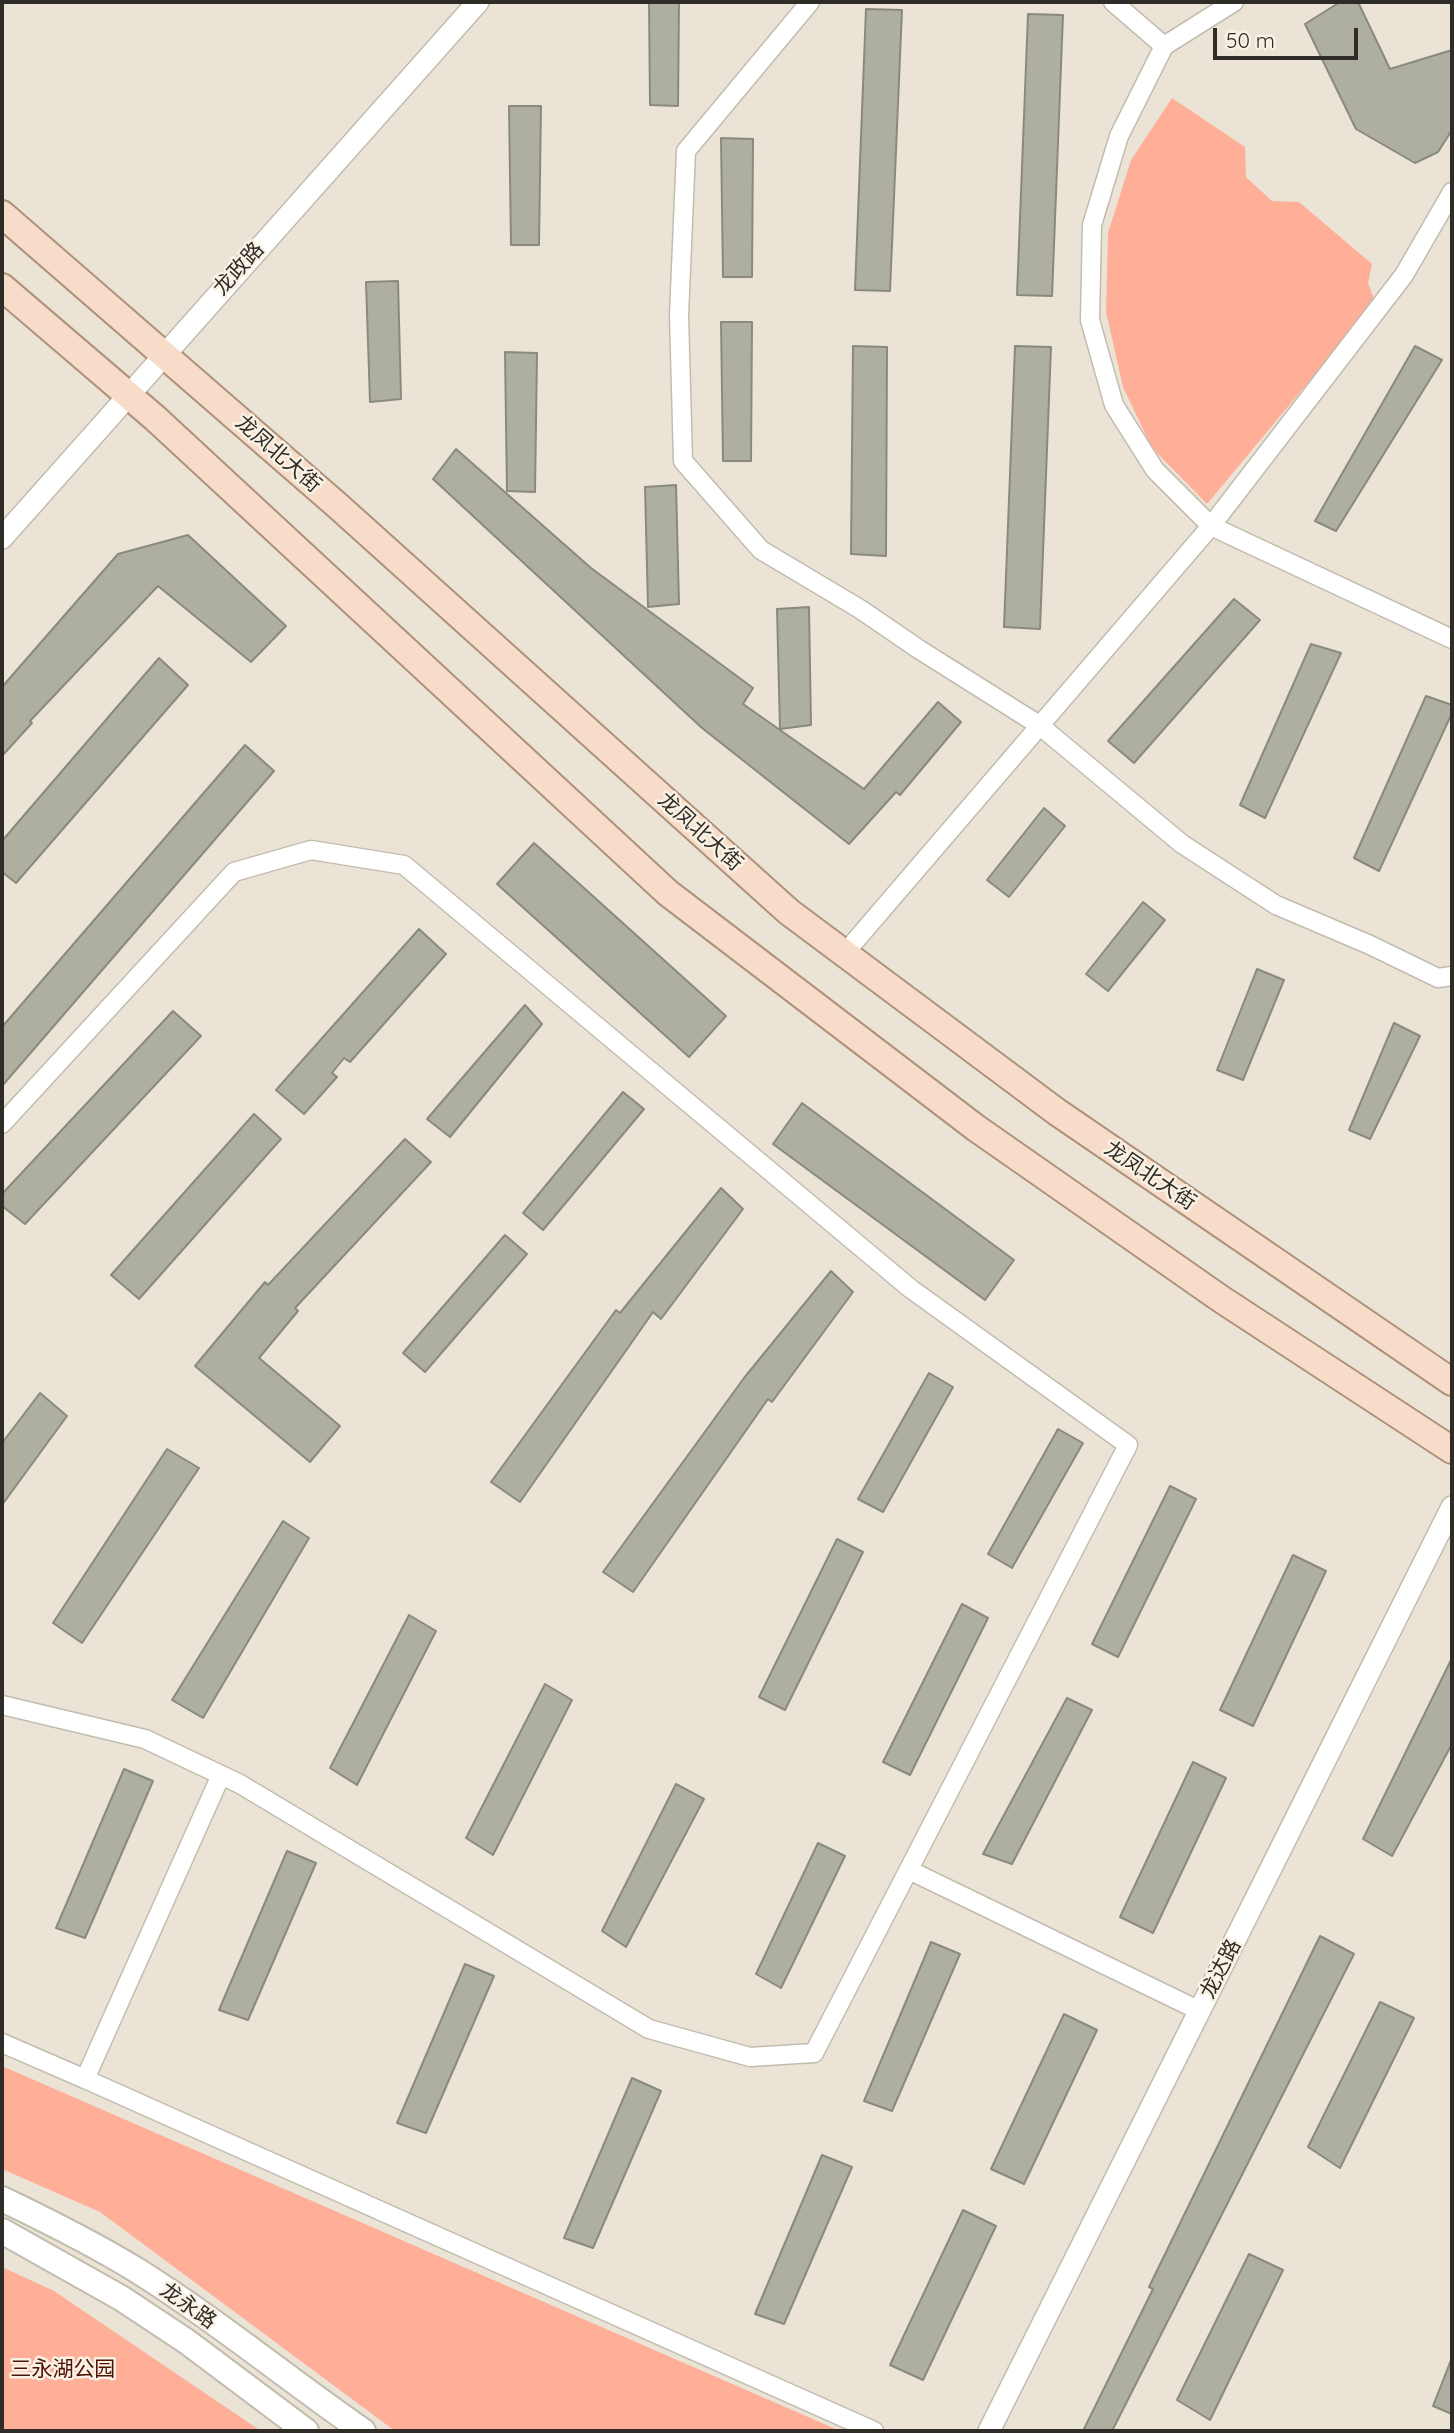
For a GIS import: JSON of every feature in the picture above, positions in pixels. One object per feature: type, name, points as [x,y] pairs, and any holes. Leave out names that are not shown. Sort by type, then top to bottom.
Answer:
[{"type":"main road","name":"龙凤北大街","points":[[2,214],[338,506],[789,912],[1057,1112],[1452,1382]]},
{"type":"main road","points":[[2,287],[128,395],[668,893],[976,1128],[1221,1298],[1452,1450]]},
{"type":"main road","name":"龙永路","points":[[2,2199],[60,2226],[138,2272],[198,2311],[363,2431]]},
{"type":"main road","name":"龙永路","points":[[2,2231],[121,2298],[186,2341],[306,2431]]},
{"type":"street","name":"龙政路","points":[[2,538],[478,2]]},
{"type":"street","points":[[810,2],[686,151],[679,315],[683,461],[761,550],[860,609],[1039,725],[1182,844],[1276,905],[1370,945],[1438,978],[1452,976]]},
{"type":"street","points":[[1114,2],[1164,46]]},
{"type":"street","points":[[1234,2],[1164,46],[1119,136],[1092,225],[1090,320],[1114,405],[1155,470],[1211,526],[1452,639]]},
{"type":"street","points":[[845,954],[1211,526],[1404,275],[1452,192]]},
{"type":"street","points":[[2,1124],[234,872],[311,849],[404,865],[911,1289],[1128,1445],[814,2053],[750,2057],[649,2029],[240,1784],[145,1739],[2,1705]]},
{"type":"street","name":"龙达路","points":[[989,2431],[1452,1507]]},
{"type":"street","points":[[85,2079],[221,1775]]},
{"type":"street","points":[[909,1870],[1200,2011]]},
{"type":"street","points":[[2,2043],[874,2431]]},
{"type":"green space","points":[[1172,98],[1245,147],[1246,177],[1272,201],[1299,202],[1372,264],[1368,283],[1375,302],[1207,504],[1152,448],[1123,387],[1106,312],[1108,233],[1131,160]]},
{"type":"green space","points":[[2,2066],[840,2431],[395,2431],[100,2212],[2,2169]]},
{"type":"green space","name":"三永湖公园","points":[[2,2267],[54,2291],[261,2431],[2,2431]]},
{"type":"building","points":[[649,2],[679,2],[678,106],[650,105]]},
{"type":"building","points":[[1340,2],[1358,2],[1390,69],[1452,50],[1452,130],[1438,152],[1415,163],[1356,129],[1305,24]]},
{"type":"building","points":[[866,9],[902,10],[890,291],[855,290]]},
{"type":"building","points":[[1028,14],[1063,15],[1052,296],[1017,295]]},
{"type":"building","points":[[509,106],[541,106],[539,245],[511,245]]},
{"type":"building","points":[[721,138],[753,139],[752,277],[723,277]]},
{"type":"building","points":[[398,281],[401,399],[370,402],[366,282]]},
{"type":"building","points":[[721,322],[752,322],[751,461],[723,461]]},
{"type":"building","points":[[853,346],[887,347],[886,556],[851,554]]},
{"type":"building","points":[[1015,346],[1051,347],[1040,629],[1004,627]]},
{"type":"building","points":[[1415,346],[1442,360],[1336,531],[1315,521]]},
{"type":"building","points":[[505,352],[537,353],[535,492],[507,491]]},
{"type":"building","points":[[456,449],[591,568],[753,688],[743,704],[864,789],[938,702],[961,722],[900,795],[896,792],[849,844],[702,728],[433,479]]},
{"type":"building","points":[[676,485],[679,604],[648,607],[645,487]]},
{"type":"building","points":[[188,535],[286,626],[251,662],[158,586],[30,721],[32,723],[2,756],[2,687],[118,554]]},
{"type":"building","points":[[1234,599],[1260,620],[1134,763],[1108,741]]},
{"type":"building","points":[[809,607],[811,725],[780,729],[777,609]]},
{"type":"building","points":[[1311,644],[1341,653],[1265,818],[1240,805]]},
{"type":"building","points":[[159,658],[188,685],[16,883],[2,872],[2,841]]},
{"type":"building","points":[[1426,696],[1452,705],[1452,713],[1379,871],[1354,858]]},
{"type":"building","points":[[245,745],[274,771],[2,1086],[2,1027]]},
{"type":"building","points":[[1044,808],[1065,826],[1009,897],[987,880]]},
{"type":"building","points":[[534,843],[726,1016],[689,1057],[497,884]]},
{"type":"building","points":[[1143,902],[1165,920],[1108,991],[1086,974]]},
{"type":"building","points":[[419,929],[446,954],[350,1062],[344,1058],[332,1073],[337,1077],[304,1114],[276,1090]]},
{"type":"building","points":[[1257,969],[1284,980],[1243,1080],[1217,1070]]},
{"type":"building","points":[[525,1005],[542,1024],[450,1137],[427,1119]]},
{"type":"building","points":[[173,1011],[201,1036],[25,1224],[2,1206],[2,1194]]},
{"type":"building","points":[[1394,1023],[1420,1036],[1370,1139],[1349,1130]]},
{"type":"building","points":[[623,1092],[644,1109],[543,1230],[523,1213]]},
{"type":"building","points":[[802,1103],[1014,1260],[985,1300],[773,1144]]},
{"type":"building","points":[[254,1114],[281,1139],[139,1299],[111,1275]]},
{"type":"building","points":[[405,1139],[431,1162],[295,1308],[298,1311],[259,1358],[340,1426],[310,1462],[195,1366],[265,1282],[268,1285]]},
{"type":"building","points":[[721,1188],[743,1209],[661,1319],[653,1312],[520,1502],[491,1482],[616,1310],[620,1313]]},
{"type":"building","points":[[505,1235],[527,1254],[425,1372],[403,1353]]},
{"type":"building","points":[[831,1271],[853,1292],[772,1402],[768,1399],[633,1592],[603,1572],[744,1378]]},
{"type":"building","points":[[929,1373],[953,1387],[883,1512],[858,1499]]},
{"type":"building","points":[[40,1393],[67,1416],[2,1505],[2,1443]]},
{"type":"building","points":[[1058,1429],[1083,1443],[1012,1568],[988,1554]]},
{"type":"building","points":[[167,1449],[199,1468],[82,1643],[53,1623]]},
{"type":"building","points":[[1170,1486],[1196,1499],[1118,1657],[1092,1644]]},
{"type":"building","points":[[283,1521],[309,1538],[203,1718],[172,1700]]},
{"type":"building","points":[[837,1539],[863,1552],[785,1710],[759,1697]]},
{"type":"building","points":[[1293,1555],[1326,1571],[1253,1726],[1220,1710]]},
{"type":"building","points":[[962,1604],[988,1618],[910,1775],[883,1762]]},
{"type":"building","points":[[409,1615],[436,1631],[357,1785],[330,1768]]},
{"type":"building","points":[[1452,1658],[1452,1744],[1392,1856],[1363,1839]]},
{"type":"building","points":[[545,1684],[572,1700],[493,1855],[466,1838]]},
{"type":"building","points":[[1067,1698],[1092,1710],[1012,1864],[983,1854]]},
{"type":"building","points":[[1193,1762],[1226,1778],[1153,1933],[1120,1917]]},
{"type":"building","points":[[124,1769],[153,1781],[85,1938],[56,1928]]},
{"type":"building","points":[[676,1784],[704,1799],[626,1947],[602,1931]]},
{"type":"building","points":[[818,1843],[845,1856],[781,1988],[756,1974]]},
{"type":"building","points":[[287,1851],[316,1863],[248,2020],[219,2010]]},
{"type":"building","points":[[1320,1936],[1354,1954],[1112,2431],[1083,2431],[1153,2289],[1149,2287]]},
{"type":"building","points":[[931,1942],[960,1954],[892,2111],[864,2101]]},
{"type":"building","points":[[465,1964],[494,1976],[426,2133],[397,2123]]},
{"type":"building","points":[[1380,2002],[1414,2018],[1340,2168],[1308,2147]]},
{"type":"building","points":[[1064,2014],[1097,2030],[1024,2184],[991,2169]]},
{"type":"building","points":[[632,2078],[661,2091],[593,2248],[564,2238]]},
{"type":"building","points":[[822,2155],[852,2167],[784,2324],[755,2314]]},
{"type":"building","points":[[963,2210],[996,2226],[923,2380],[890,2365]]},
{"type":"building","points":[[1249,2254],[1283,2270],[1210,2420],[1177,2400]]},
{"type":"building","points":[[1452,2360],[1452,2414],[1433,2406]]}]
